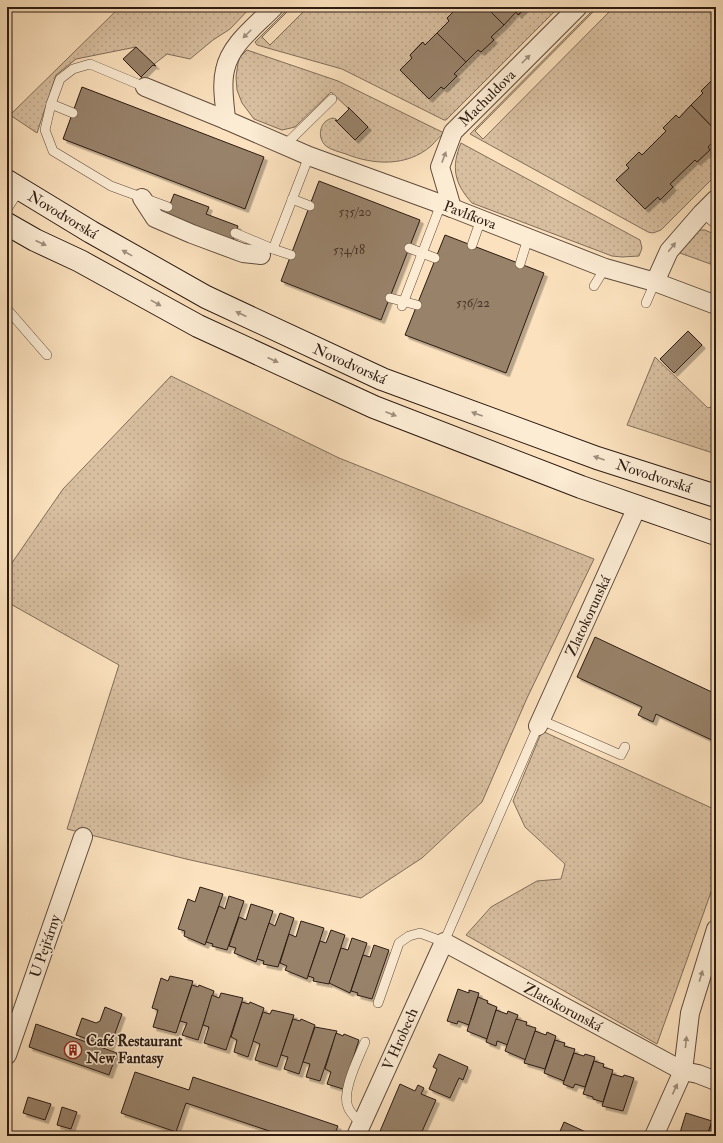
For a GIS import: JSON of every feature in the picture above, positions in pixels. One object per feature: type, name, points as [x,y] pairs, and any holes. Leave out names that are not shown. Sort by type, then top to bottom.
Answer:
[{"type":"main road","name":"Novodvorská","points":[[13,185],[91,232],[206,297],[382,379],[597,458],[716,496]]},
{"type":"main road","name":"Novodvorská","points":[[7,224],[35,240],[80,261],[198,326],[374,407],[574,484],[716,534]]},
{"type":"street","points":[[226,120],[224,94],[225,70],[230,55],[238,43],[274,7]]},
{"type":"street","name":"Machuldova","points":[[446,206],[440,168],[453,132],[578,7]]},
{"type":"street","name":"Pavlíkova","points":[[146,87],[309,156],[446,206],[605,268],[655,282],[716,305]]},
{"type":"street","points":[[142,198],[155,218],[192,234],[243,253],[267,252]]},
{"type":"street","points":[[655,282],[669,251],[709,218],[716,199]]},
{"type":"street","name":"Zlatokorunská","points":[[539,723],[637,507]]},
{"type":"street","name":"U Pejřárny","points":[[7,1055],[83,837]]},
{"type":"street","points":[[654,1136],[683,1071],[690,1013],[716,929]]},
{"type":"street","name":"Zlatokorunská","points":[[444,942],[683,1071],[698,1074],[716,1081]]},
{"type":"street","name":"V Hrobech","points":[[358,1130],[444,942]]},
{"type":"lane","points":[[146,87],[90,64],[73,69],[60,79],[51,104],[45,130],[53,151],[110,186],[168,207]]},
{"type":"lane","points":[[285,145],[332,99]]},
{"type":"lane","points":[[51,104],[73,113]]},
{"type":"lane","points":[[267,252],[292,199],[309,156]]},
{"type":"lane","points":[[7,209],[13,185]]},
{"type":"lane","points":[[292,199],[310,206]]},
{"type":"lane","points":[[403,304],[423,252],[446,206]]},
{"type":"lane","points":[[472,245],[481,220]]},
{"type":"lane","points":[[235,233],[267,252],[291,255]]},
{"type":"lane","points":[[520,264],[528,238]]},
{"type":"lane","points":[[409,248],[423,252],[435,258]]},
{"type":"lane","points":[[594,286],[605,268]]},
{"type":"lane","points":[[646,304],[655,282]]},
{"type":"lane","points":[[390,298],[403,304],[417,305]]},
{"type":"lane","points":[[7,309],[47,355]]},
{"type":"lane","points":[[378,1003],[399,943],[409,936],[420,933],[444,942],[539,723],[621,755],[625,747]]},
{"type":"lane","points":[[358,1130],[346,1100],[347,1089],[365,1042]]},
{"type":"shaded area","points":[[120,7],[251,7],[230,29],[213,40],[190,59],[167,54],[153,65],[136,47],[76,59],[56,75],[37,133],[10,115]]},
{"type":"shaded area","points":[[290,7],[292,7],[262,37],[270,45],[308,7],[458,7],[447,18],[449,21],[425,45],[422,42],[410,55],[412,58],[400,70],[429,99],[441,87],[444,89],[456,77],[454,74],[478,50],[481,52],[494,40],[491,37],[516,12],[519,15],[526,7],[559,7],[446,120],[444,120],[342,69],[257,45],[255,42]]},
{"type":"shaded area","points":[[596,7],[598,7],[475,131],[483,139],[614,7],[716,7],[716,80],[714,78],[701,91],[703,93],[679,118],[663,128],[666,131],[642,155],[626,165],[629,168],[616,180],[645,209],[658,197],[660,199],[673,187],[670,184],[695,160],[697,162],[710,150],[708,147],[716,139],[716,175],[661,230],[653,233],[648,232],[470,134]]},
{"type":"shaded area","points":[[247,50],[338,81],[444,133],[422,153],[411,158],[401,161],[378,162],[356,158],[336,151],[326,146],[323,142],[320,134],[322,125],[329,119],[336,119],[355,140],[368,127],[331,92],[295,127],[282,130],[254,119],[242,103],[237,90],[236,77],[238,63],[240,57]]},
{"type":"shaded area","points":[[461,143],[640,240],[642,248],[639,256],[612,256],[472,203],[461,189],[456,174],[456,160]]},
{"type":"shaded area","points":[[699,230],[705,230],[716,235],[716,266],[680,253],[683,247]]},
{"type":"shaded area","points":[[655,357],[708,408],[711,407],[716,411],[716,454],[627,425]]},
{"type":"shaded area","points":[[171,376],[339,458],[594,559],[527,698],[482,802],[422,858],[361,898],[186,859],[67,829],[119,665],[7,602],[7,570],[63,489]]},
{"type":"shaded area","points":[[542,731],[716,810],[716,878],[657,1044],[466,935],[491,907],[537,881],[561,879],[565,864],[525,827],[513,801]]},
{"type":"building","points":[[458,7],[486,7],[504,25],[491,37],[494,40],[481,52],[478,50],[466,62],[437,33],[449,21],[447,18]]},
{"type":"building","points":[[486,7],[526,7],[518,15],[516,12],[504,25]]},
{"type":"building","points":[[437,33],[466,62],[454,74],[457,76],[444,89],[441,87],[429,99],[400,70],[412,58],[410,55],[423,42],[425,45]]},
{"type":"building","points":[[136,47],[156,66],[153,65],[141,77],[123,59]]},
{"type":"building","points":[[714,78],[716,80],[716,131],[691,105],[703,93],[701,91]]},
{"type":"building","points":[[82,87],[264,157],[245,209],[63,139]]},
{"type":"building","points":[[691,105],[716,131],[716,139],[708,147],[710,150],[697,162],[695,160],[670,184],[673,187],[660,200],[658,197],[645,209],[616,180],[629,168],[626,165],[639,152],[642,155],[666,131],[663,128],[676,115],[679,118]]},
{"type":"building","points":[[348,107],[368,127],[355,140],[335,120],[337,121],[349,109]]},
{"type":"building","points":[[319,181],[420,220],[381,320],[281,281]]},
{"type":"building","points":[[174,194],[209,207],[206,214],[238,226],[232,242],[165,217]]},
{"type":"building","points":[[445,235],[544,273],[506,373],[405,335]]},
{"type":"building","points":[[688,331],[702,345],[674,373],[660,359]]},
{"type":"building","points":[[595,637],[716,694],[716,742],[656,714],[653,722],[638,715],[642,707],[577,677]]},
{"type":"building","points":[[200,887],[223,894],[205,945],[184,936],[185,931],[178,929],[188,899],[195,902]]},
{"type":"building","points":[[229,896],[244,901],[227,950],[212,946],[213,944],[206,942],[219,906],[225,909]]},
{"type":"building","points":[[251,904],[273,911],[256,962],[234,953],[236,948],[229,946],[239,917],[246,920]]},
{"type":"building","points":[[280,913],[294,918],[278,967],[263,964],[264,961],[257,959],[269,923],[275,926]]},
{"type":"building","points":[[301,921],[324,928],[307,979],[285,970],[287,966],[280,963],[289,934],[296,937]]},
{"type":"building","points":[[331,930],[345,935],[329,984],[313,981],[314,978],[308,976],[320,941],[326,943]]},
{"type":"building","points":[[352,938],[367,943],[350,993],[329,983],[341,948],[348,950]]},
{"type":"building","points":[[374,945],[389,950],[372,999],[357,995],[358,993],[351,991],[363,955],[370,957]]},
{"type":"building","points":[[170,976],[193,981],[176,1033],[153,1027],[158,1010],[152,1008],[161,978],[168,981]]},
{"type":"building","points":[[192,985],[198,987],[199,985],[214,991],[198,1040],[182,1035],[187,1023],[180,1021]]},
{"type":"building","points":[[458,989],[469,993],[469,990],[479,993],[469,1025],[458,1021],[457,1024],[447,1021]]},
{"type":"building","points":[[221,993],[243,998],[226,1050],[204,1043],[209,1027],[203,1025],[212,995],[219,998]]},
{"type":"building","points":[[478,997],[497,1007],[487,1039],[467,1031]]},
{"type":"building","points":[[242,1002],[249,1004],[250,1002],[264,1008],[248,1057],[234,1052],[237,1040],[231,1037]]},
{"type":"building","points":[[105,1007],[122,1014],[110,1047],[76,1035],[82,1018],[96,1023],[100,1021]]},
{"type":"building","points":[[272,1010],[294,1015],[277,1067],[255,1060],[260,1044],[253,1041],[263,1012],[270,1014]]},
{"type":"building","points":[[496,1010],[507,1014],[508,1011],[518,1015],[508,1045],[497,1041],[496,1046],[486,1042]]},
{"type":"building","points":[[293,1019],[300,1021],[301,1019],[315,1025],[299,1074],[284,1069],[288,1057],[281,1055]]},
{"type":"building","points":[[516,1019],[527,1022],[526,1025],[536,1028],[526,1060],[505,1051]]},
{"type":"building","name":"Café Restaurant New Fantasy","points":[[36,1024],[117,1053],[109,1075],[29,1047]]},
{"type":"building","points":[[315,1027],[337,1031],[320,1081],[306,1077],[310,1064],[303,1062]]},
{"type":"building","points":[[535,1031],[546,1035],[547,1032],[556,1036],[545,1069],[524,1063]]},
{"type":"building","points":[[336,1033],[343,1036],[344,1034],[359,1040],[343,1089],[327,1084],[331,1072],[325,1069]]},
{"type":"building","points":[[555,1040],[565,1043],[564,1046],[575,1049],[564,1081],[544,1073]]},
{"type":"building","points":[[574,1053],[595,1057],[585,1087],[575,1084],[573,1088],[563,1084]]},
{"type":"building","points":[[439,1054],[468,1067],[463,1080],[459,1078],[450,1098],[429,1089],[437,1069],[433,1067]]},
{"type":"building","points":[[594,1061],[604,1064],[603,1067],[613,1070],[603,1102],[583,1094]]},
{"type":"building","points":[[135,1072],[189,1090],[193,1077],[338,1126],[334,1136],[284,1136],[186,1103],[176,1132],[121,1113]]},
{"type":"building","points":[[612,1074],[634,1078],[623,1111],[602,1106]]},
{"type":"building","points":[[400,1084],[415,1091],[418,1085],[424,1088],[421,1094],[436,1100],[420,1136],[378,1136]]},
{"type":"building","points":[[28,1097],[51,1104],[45,1120],[23,1113]]},
{"type":"building","points":[[62,1107],[77,1112],[71,1129],[57,1125]]},
{"type":"building","points":[[686,1113],[712,1121],[707,1136],[679,1136]]},
{"type":"building","points":[[564,1122],[588,1133],[587,1136],[558,1136]]},
{"type":"building","points":[[711,1124],[716,1125],[716,1136],[707,1136]]},
{"type":"place","name":"Café Restaurant New Fantasy","points":[[73,1050]]}]
